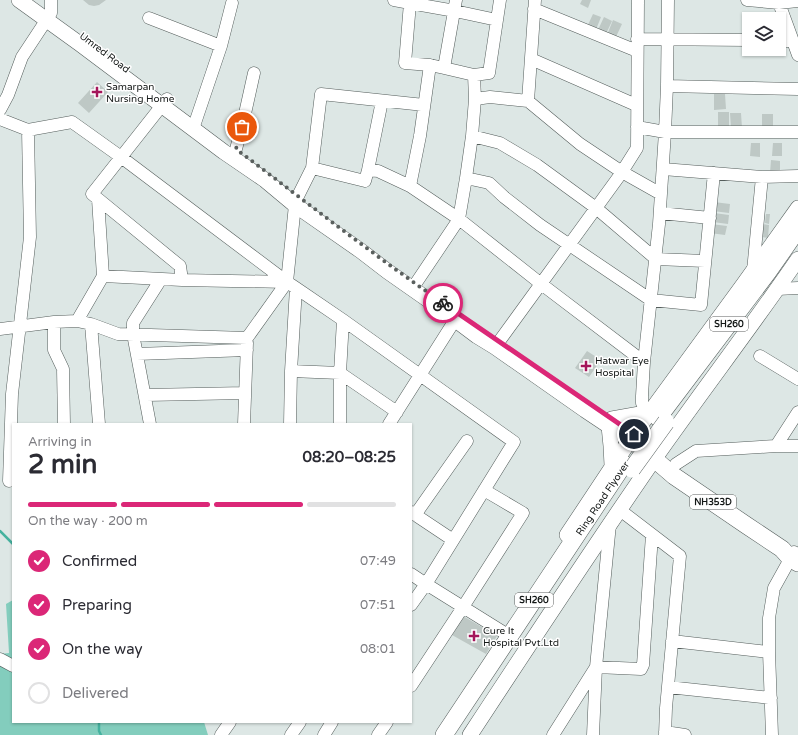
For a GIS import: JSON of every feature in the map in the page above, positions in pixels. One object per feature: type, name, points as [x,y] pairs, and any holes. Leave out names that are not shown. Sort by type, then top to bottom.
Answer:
[{"type":"highway","name":"Ring Road Flyover","points":[[659,420],[798,229]]},
{"type":"highway","name":"Ring Road Flyover","points":[[444,735],[623,466],[775,277],[798,244]]},
{"type":"highway","name":"NH353D","points":[[632,437],[638,445],[657,456],[676,464],[795,557]]},
{"type":"highway","name":"NH353D","points":[[657,456],[674,476],[782,550],[795,557]]},
{"type":"highway","name":"Ring Road Flyover","points":[[457,735],[623,466]]},
{"type":"main road","points":[[19,0],[49,11]]},
{"type":"main road","name":"Umred Road","points":[[34,0],[84,37],[164,102],[195,125],[236,149],[296,200],[413,286],[632,437]]},
{"type":"main road","points":[[195,125],[224,152],[296,200]]},
{"type":"main road","points":[[470,735],[593,549],[657,456],[659,420],[754,271],[798,208]]},
{"type":"main road","points":[[436,735],[503,632],[623,466],[632,437],[659,420],[777,289],[798,259]]},
{"type":"main road","points":[[413,286],[477,336],[497,344]]},
{"type":"main road","points":[[623,466],[611,446],[610,422],[640,414],[659,420]]},
{"type":"street","points":[[394,0],[455,6],[497,20]]},
{"type":"street","points":[[410,1],[405,63],[430,65],[474,75],[489,73],[500,0]]},
{"type":"street","points":[[659,420],[644,407],[642,403],[644,362],[656,258],[663,169],[667,86],[668,0]]},
{"type":"street","points":[[747,0],[779,3],[798,1]]},
{"type":"street","points":[[195,125],[221,46],[229,1]]},
{"type":"street","points":[[497,344],[622,172],[637,148],[636,1]]},
{"type":"street","points":[[779,3],[796,47]]},
{"type":"street","points":[[528,101],[535,4],[637,45],[667,40],[742,40]]},
{"type":"street","points":[[444,68],[455,6]]},
{"type":"street","points":[[0,110],[8,96],[22,56],[49,11]]},
{"type":"street","points":[[149,18],[221,46]]},
{"type":"street","points":[[786,43],[796,47]]},
{"type":"street","points":[[531,59],[636,105]]},
{"type":"street","points":[[410,186],[420,136],[430,65]]},
{"type":"street","points":[[236,149],[244,123],[254,73]]},
{"type":"street","points":[[413,286],[459,219],[472,136],[475,99],[474,75]]},
{"type":"street","points":[[667,86],[798,89]]},
{"type":"street","points":[[290,423],[292,285],[296,200],[312,168],[320,94],[424,105]]},
{"type":"street","points":[[475,99],[490,97],[528,101],[580,144],[622,172],[661,194]]},
{"type":"street","points":[[312,168],[365,182],[382,101]]},
{"type":"street","points":[[164,102],[92,194],[180,266],[182,280]]},
{"type":"street","points":[[0,119],[28,130],[72,122],[292,285],[514,442],[454,540],[412,605]]},
{"type":"street","points":[[637,127],[665,132],[798,132]]},
{"type":"street","points":[[9,481],[12,394],[30,237],[28,130]]},
{"type":"street","points":[[472,136],[500,143],[537,165],[596,208],[656,258],[705,261]]},
{"type":"street","points":[[663,169],[762,177],[798,176]]},
{"type":"street","points":[[368,170],[378,171],[410,186],[459,219],[644,362]]},
{"type":"street","points":[[466,178],[488,183],[534,220],[651,300],[700,305],[714,173]]},
{"type":"street","points":[[754,271],[762,177]]},
{"type":"street","points":[[78,321],[103,276],[98,199]]},
{"type":"street","points":[[660,213],[710,218]]},
{"type":"street","points":[[103,276],[292,285]]},
{"type":"street","points":[[150,423],[146,395],[137,354],[133,323],[160,279]]},
{"type":"street","points":[[244,423],[247,338],[292,285]]},
{"type":"street","points":[[777,289],[798,288]]},
{"type":"street","points":[[340,423],[340,373],[343,320]]},
{"type":"street","points":[[390,423],[455,320]]},
{"type":"street","points":[[0,329],[54,322],[78,321],[118,334],[247,338]]},
{"type":"street","points":[[54,322],[54,350],[63,369],[64,423]]},
{"type":"street","points":[[91,324],[99,423]]},
{"type":"street","points":[[137,354],[247,350]]},
{"type":"street","points":[[760,356],[798,379]]},
{"type":"street","points":[[291,371],[340,373],[397,412]]},
{"type":"street","points":[[146,395],[245,393]]},
{"type":"street","points":[[776,446],[798,412]]},
{"type":"street","points":[[454,540],[413,514],[467,441]]},
{"type":"street","points":[[676,464],[696,451],[798,446]]},
{"type":"street","points":[[412,684],[463,608],[523,513],[484,490]]},
{"type":"street","points":[[620,510],[680,556],[665,734],[686,735]]},
{"type":"street","points":[[593,735],[596,667],[610,524]]},
{"type":"street","points":[[596,667],[641,670],[643,665],[652,535]]},
{"type":"street","points":[[772,735],[769,618],[774,588],[795,557]]},
{"type":"street","points":[[412,575],[503,632]]},
{"type":"street","points":[[672,641],[769,652]]},
{"type":"street","points":[[0,658],[12,665]]},
{"type":"street","points":[[553,735],[596,667]]},
{"type":"street","points":[[668,687],[771,698]]},
{"type":"street","points":[[221,735],[229,723]]},
{"type":"street","points":[[291,735],[299,723]]},
{"type":"street","points":[[324,735],[331,723]]},
{"type":"street","points":[[378,735],[386,723]]},
{"type":"green space","points":[[12,601],[12,723],[204,723],[208,735],[0,735],[0,654],[9,653],[6,604]]},
{"type":"building","points":[[83,0],[106,0],[99,5],[94,6],[89,5]]},
{"type":"building","points":[[582,0],[591,0],[588,8],[580,4]]},
{"type":"building","points":[[593,14],[601,17],[595,32],[586,29]]},
{"type":"building","points":[[604,17],[612,21],[605,36],[597,32]]},
{"type":"building","points":[[613,20],[622,24],[615,39],[607,35]]},
{"type":"building","points":[[97,82],[108,92],[89,113],[78,103]]},
{"type":"building","points":[[714,94],[725,94],[726,109],[714,110]]},
{"type":"building","points":[[718,112],[729,112],[729,127],[718,128]]},
{"type":"building","points":[[730,113],[741,113],[742,128],[731,128]]},
{"type":"building","points":[[762,114],[773,114],[773,129],[762,129]]},
{"type":"building","points":[[751,143],[760,143],[760,157],[750,156]]},
{"type":"building","points":[[773,143],[782,143],[782,156],[772,156]]},
{"type":"building","points":[[771,160],[780,161],[780,174],[770,173]]},
{"type":"building","points":[[714,202],[730,204],[729,213],[713,211]]},
{"type":"building","points":[[714,213],[729,215],[728,224],[713,222]]},
{"type":"building","points":[[766,214],[770,214],[769,224],[765,223]]},
{"type":"building","points":[[711,224],[727,226],[725,235],[710,233]]},
{"type":"building","points":[[763,224],[769,225],[768,238],[762,237]]},
{"type":"building","points":[[587,351],[601,360],[589,377],[575,368]]},
{"type":"building","points":[[463,616],[497,636],[486,654],[452,635]]},
{"type":"waterway","points":[[0,531],[12,543]]},
{"type":"waterway","points":[[99,723],[99,731],[101,735]]},
{"type":"way so far","points":[[242,127],[236,149],[345,232],[443,303]]},
{"type":"place","name":"Samarpan Nursing Home","points":[[97,92]]},
{"type":"place","name":"Hatwar Eye Hospital","points":[[586,366]]},
{"type":"place","name":"Cure It Hospital Pvt.Ltd","points":[[474,636]]},
{"type":"route","points":[[443,303],[634,434]]}]
